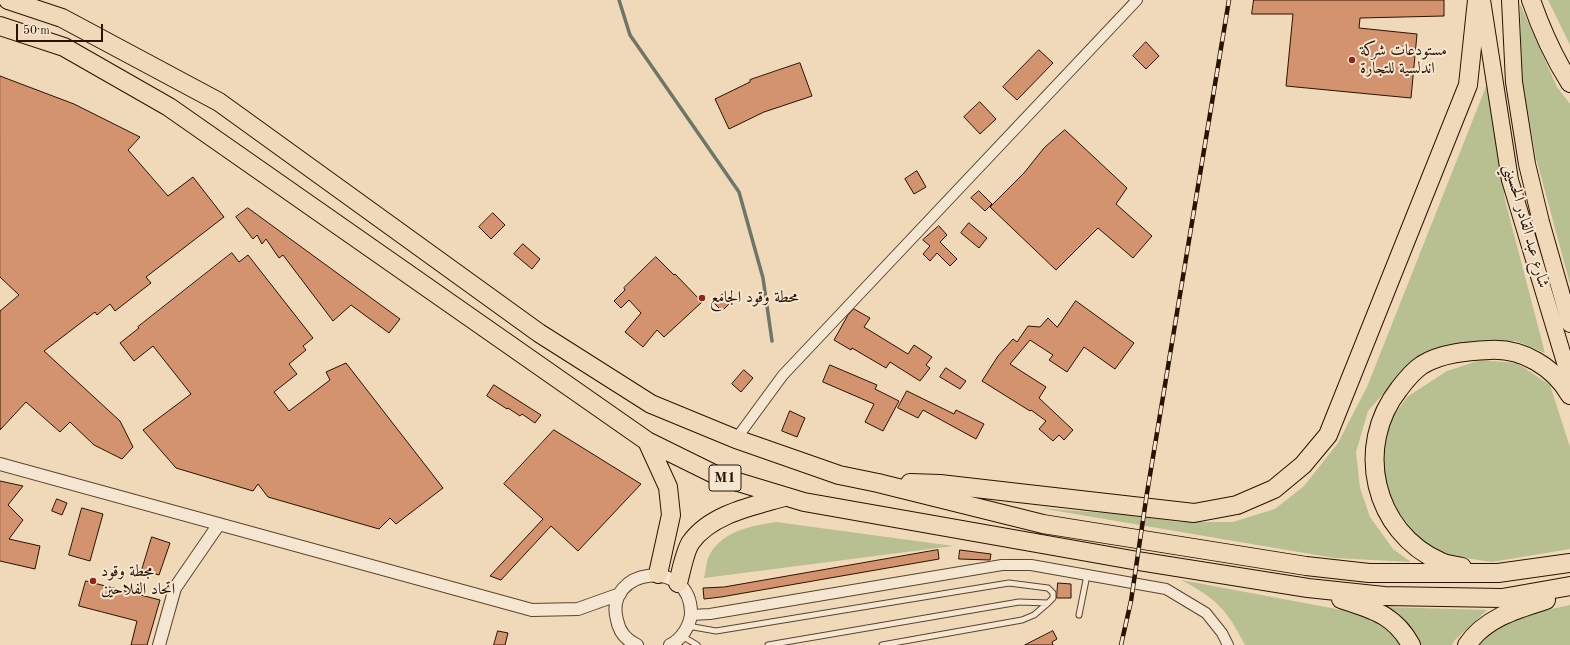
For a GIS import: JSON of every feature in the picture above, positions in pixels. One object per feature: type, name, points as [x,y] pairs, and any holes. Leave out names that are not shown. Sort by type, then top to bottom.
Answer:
[{"type":"highway","name":"M1","points":[[8,0],[62,18],[219,102],[539,333],[651,404],[736,439],[839,475],[878,483],[1043,524],[1306,566],[1369,573],[1498,573],[1570,563]]},
{"type":"highway","points":[[878,483],[940,484],[1194,513],[1236,505],[1274,489],[1303,465],[1328,435],[1468,85],[1477,0]]},
{"type":"highway","points":[[1531,0],[1555,59],[1570,83]]},
{"type":"highway","name":"M1","points":[[0,26],[64,47],[169,106],[647,441],[718,476],[804,502],[1093,553],[1308,588],[1384,596],[1502,598],[1570,586]]},
{"type":"highway","points":[[1498,573],[1442,563],[1421,551],[1406,538],[1390,519],[1382,500],[1374,470],[1374,449],[1382,414],[1406,380],[1422,365],[1446,356],[1470,351],[1499,349],[1518,353],[1536,361],[1552,373],[1564,384],[1570,395]]},
{"type":"highway","points":[[647,441],[668,487],[671,515],[658,574]]},
{"type":"highway","points":[[678,583],[690,542],[712,523],[746,508],[784,497]]},
{"type":"highway","points":[[1308,588],[1382,613],[1405,634],[1411,645]]},
{"type":"highway","points":[[1467,645],[1481,630],[1510,612],[1570,593]]},
{"type":"main road","name":"شارع عبد القادر الحسيني","points":[[1482,0],[1510,180],[1570,378]]},
{"type":"main road","name":"شارع عبد القادر الحسيني","points":[[1510,0],[1514,82],[1527,164],[1541,222],[1570,324]]},
{"type":"street","points":[[736,439],[783,375],[1137,0]]},
{"type":"street","points":[[0,464],[532,610],[578,609],[620,594]]},
{"type":"street","points":[[159,645],[174,588],[219,524]]},
{"type":"street","points":[[670,645],[687,626],[710,614],[1002,565],[1031,565],[1166,589],[1206,613],[1222,633],[1228,645]]},
{"type":"street","points":[[632,644],[624,636],[618,626],[616,604],[620,594],[627,585],[636,578],[646,574],[658,574],[668,577],[678,583],[685,592],[690,603],[687,626]]},
{"type":"lane","points":[[1079,615],[1087,575]]},
{"type":"lane","points":[[687,626],[716,631],[1009,582],[1048,588],[1052,593],[1053,598],[1048,603],[1034,615],[1022,620],[882,645]]},
{"type":"lane","points":[[768,645],[1019,602],[1048,603]]},
{"type":"lane","points":[[687,626],[697,645]]},
{"type":"green space","points":[[1548,0],[1570,0],[1570,45]]},
{"type":"green space","points":[[1520,4],[1557,87],[1570,104],[1570,284],[1536,158],[1522,79]]},
{"type":"green space","points":[[1489,79],[1505,200],[1545,353],[1516,341],[1464,346],[1411,362],[1368,411],[1356,452],[1360,488],[1370,517],[1393,549],[1411,562],[1334,558],[1040,508],[1117,514],[1180,522],[1233,522],[1275,509],[1304,486],[1338,443],[1367,387]]},
{"type":"green space","points":[[1480,360],[1517,363],[1550,385],[1570,447],[1570,549],[1492,562],[1446,555],[1424,544],[1392,504],[1379,467],[1381,434],[1407,397],[1447,371]]},
{"type":"green space","points":[[776,522],[953,546],[704,578],[709,556],[723,539],[739,530]]},
{"type":"green space","points":[[1181,580],[1342,610],[1382,622],[1404,645],[1245,645],[1239,633],[1219,606],[1212,599]]},
{"type":"green space","points":[[1570,605],[1570,645],[1479,645],[1499,627],[1528,614]]},
{"type":"green space","points":[[1385,607],[1487,610],[1455,640],[1452,645],[1420,645],[1399,613]]},
{"type":"building","name":"مستودعات شركة اندلسية للتجارة","points":[[1254,0],[1444,0],[1444,16],[1360,18],[1359,28],[1417,34],[1411,98],[1286,86],[1293,14],[1252,14]]},
{"type":"building","points":[[1146,42],[1159,56],[1146,69],[1133,56]]},
{"type":"building","points":[[1039,50],[1053,63],[1017,100],[1003,87]]},
{"type":"building","points":[[800,63],[812,96],[764,112],[729,129],[715,99],[750,82],[750,80]]},
{"type":"building","points":[[0,76],[74,104],[140,137],[128,150],[168,196],[193,177],[224,217],[146,277],[151,283],[115,311],[110,304],[97,315],[95,312],[44,351],[120,421],[133,447],[122,459],[94,445],[70,422],[60,432],[26,402],[0,430],[0,311],[19,295],[0,277]]},
{"type":"building","points":[[980,102],[996,119],[980,134],[964,117]]},
{"type":"building","points":[[1065,130],[1127,188],[1116,204],[1152,236],[1133,258],[1098,228],[1056,270],[990,207],[1024,173],[1044,148]]},
{"type":"building","points":[[917,171],[926,187],[914,194],[905,179]]},
{"type":"building","points":[[979,191],[992,204],[985,211],[971,198]]},
{"type":"building","points":[[248,208],[400,319],[389,333],[351,305],[333,321],[283,255],[279,258],[266,239],[262,244],[257,235],[253,239],[236,217]]},
{"type":"building","points":[[493,213],[505,225],[491,239],[479,227]]},
{"type":"building","points":[[969,223],[987,238],[979,248],[961,233]]},
{"type":"building","points":[[939,226],[947,235],[940,242],[957,259],[950,266],[937,253],[930,261],[923,254],[930,246],[923,240]]},
{"type":"building","points":[[523,244],[540,259],[532,269],[514,254]]},
{"type":"building","points":[[232,253],[239,262],[248,255],[313,338],[303,346],[306,350],[289,364],[297,374],[274,392],[289,411],[330,380],[326,372],[346,363],[443,488],[396,524],[390,518],[379,529],[268,497],[258,484],[253,491],[176,468],[143,430],[191,394],[153,346],[134,361],[120,343]]},
{"type":"building","points":[[656,257],[702,302],[664,337],[657,330],[643,347],[625,332],[641,313],[629,300],[621,308],[614,301],[625,290],[624,288]]},
{"type":"building","points":[[723,294],[731,302],[722,311],[714,303]]},
{"type":"building","points":[[1076,301],[1134,343],[1115,369],[1084,347],[1067,372],[1049,360],[1053,355],[1030,340],[1010,364],[1046,387],[1039,398],[1073,430],[1064,440],[1059,435],[1053,441],[1039,429],[1046,421],[1031,410],[1030,411],[982,381],[998,356],[1013,339],[1017,342],[1028,326],[1040,327],[1048,318],[1057,327]]},
{"type":"building","points":[[854,309],[870,318],[864,327],[908,354],[914,345],[932,357],[926,365],[930,368],[920,381],[890,362],[886,368],[852,348],[851,350],[834,340],[848,315]]},
{"type":"building","points":[[830,365],[877,385],[875,389],[899,401],[883,431],[865,422],[874,404],[823,382]]},
{"type":"building","points":[[946,368],[966,381],[960,389],[940,377]]},
{"type":"building","points":[[744,370],[753,378],[741,392],[732,384]]},
{"type":"building","points":[[494,385],[541,415],[535,423],[522,414],[520,416],[508,408],[507,409],[487,396]]},
{"type":"building","points":[[907,391],[954,414],[956,410],[984,424],[976,439],[923,410],[918,418],[898,408]]},
{"type":"building","points":[[790,411],[805,418],[797,437],[782,431]]},
{"type":"building","points":[[554,430],[641,484],[578,551],[551,526],[501,580],[490,576],[543,519],[504,484]]},
{"type":"building","points":[[0,481],[23,486],[8,505],[23,520],[9,539],[40,546],[35,569],[0,561]]},
{"type":"building","points":[[57,499],[67,503],[62,515],[52,511]]},
{"type":"building","points":[[82,508],[103,514],[90,561],[69,555]]},
{"type":"building","points":[[152,537],[170,543],[159,575],[142,570]]},
{"type":"building","points":[[938,550],[939,559],[704,599],[703,588],[724,587]]},
{"type":"building","points":[[960,550],[991,554],[990,560],[959,559]]},
{"type":"building","points":[[86,581],[160,600],[147,645],[131,645],[137,621],[79,606]]},
{"type":"building","points":[[1058,583],[1071,584],[1071,598],[1057,598]]},
{"type":"building","points":[[498,631],[508,633],[505,645],[494,645]]},
{"type":"building","points":[[1053,631],[1057,639],[1052,642],[1053,645],[1025,645]]},
{"type":"waterway","points":[[619,0],[630,35],[739,192],[763,278],[772,341]]},
{"type":"railway","points":[[1121,645],[1131,601],[1147,493],[1229,0]]},
{"type":"place","name":"مستودعات شركة اندلسية للتجارة","points":[[1352,60]]},
{"type":"place","name":"محطة وقود الجامع","points":[[702,298]]},
{"type":"place","name":"مجطة وقود اتحاد الفلاحين","points":[[93,581]]}]
